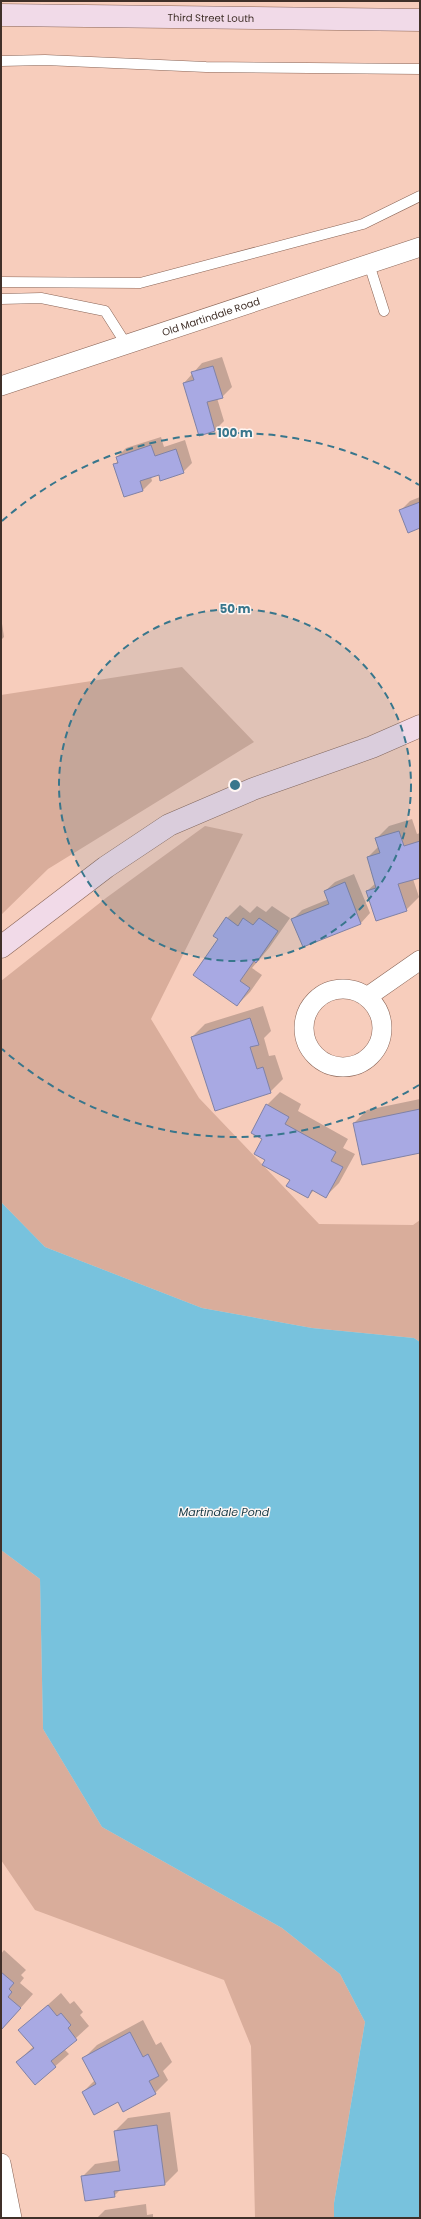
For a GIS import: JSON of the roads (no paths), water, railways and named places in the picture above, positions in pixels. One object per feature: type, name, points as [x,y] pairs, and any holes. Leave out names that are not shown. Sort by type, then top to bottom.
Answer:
[{"type":"main road","name":"Third Street Louth","points":[[1,15],[420,20]]},
{"type":"main road","points":[[1,947],[106,867],[169,825],[253,789],[372,747],[420,726]]},
{"type":"street","name":"Old Martindale Road","points":[[1,386],[420,247]]},
{"type":"street","points":[[366,997],[420,960]]},
{"type":"street","points":[[342,989],[355,991],[366,997],[375,1006],[381,1018],[382,1030],[379,1043],[372,1054],[363,1062],[351,1066],[338,1066],[326,1062],[315,1055],[308,1044],[305,1026],[310,1007],[319,998],[330,991],[342,989]]},
{"type":"street","points":[[1,2163],[12,2218]]},
{"type":"lane","points":[[1,61],[45,60],[200,67],[420,69]]},
{"type":"lane","points":[[1,282],[140,283],[363,224],[420,196]]},
{"type":"lane","points":[[369,264],[384,311]]},
{"type":"lane","points":[[1,298],[41,298],[105,311],[126,344]]},
{"type":"water","name":"Martindale Pond","points":[[1,1202],[45,1247],[202,1308],[312,1328],[414,1338],[420,1342],[420,2218],[334,2218],[334,2203],[365,2022],[340,1974],[282,1928],[102,1827],[43,1729],[40,1579],[1,1550]]}]
